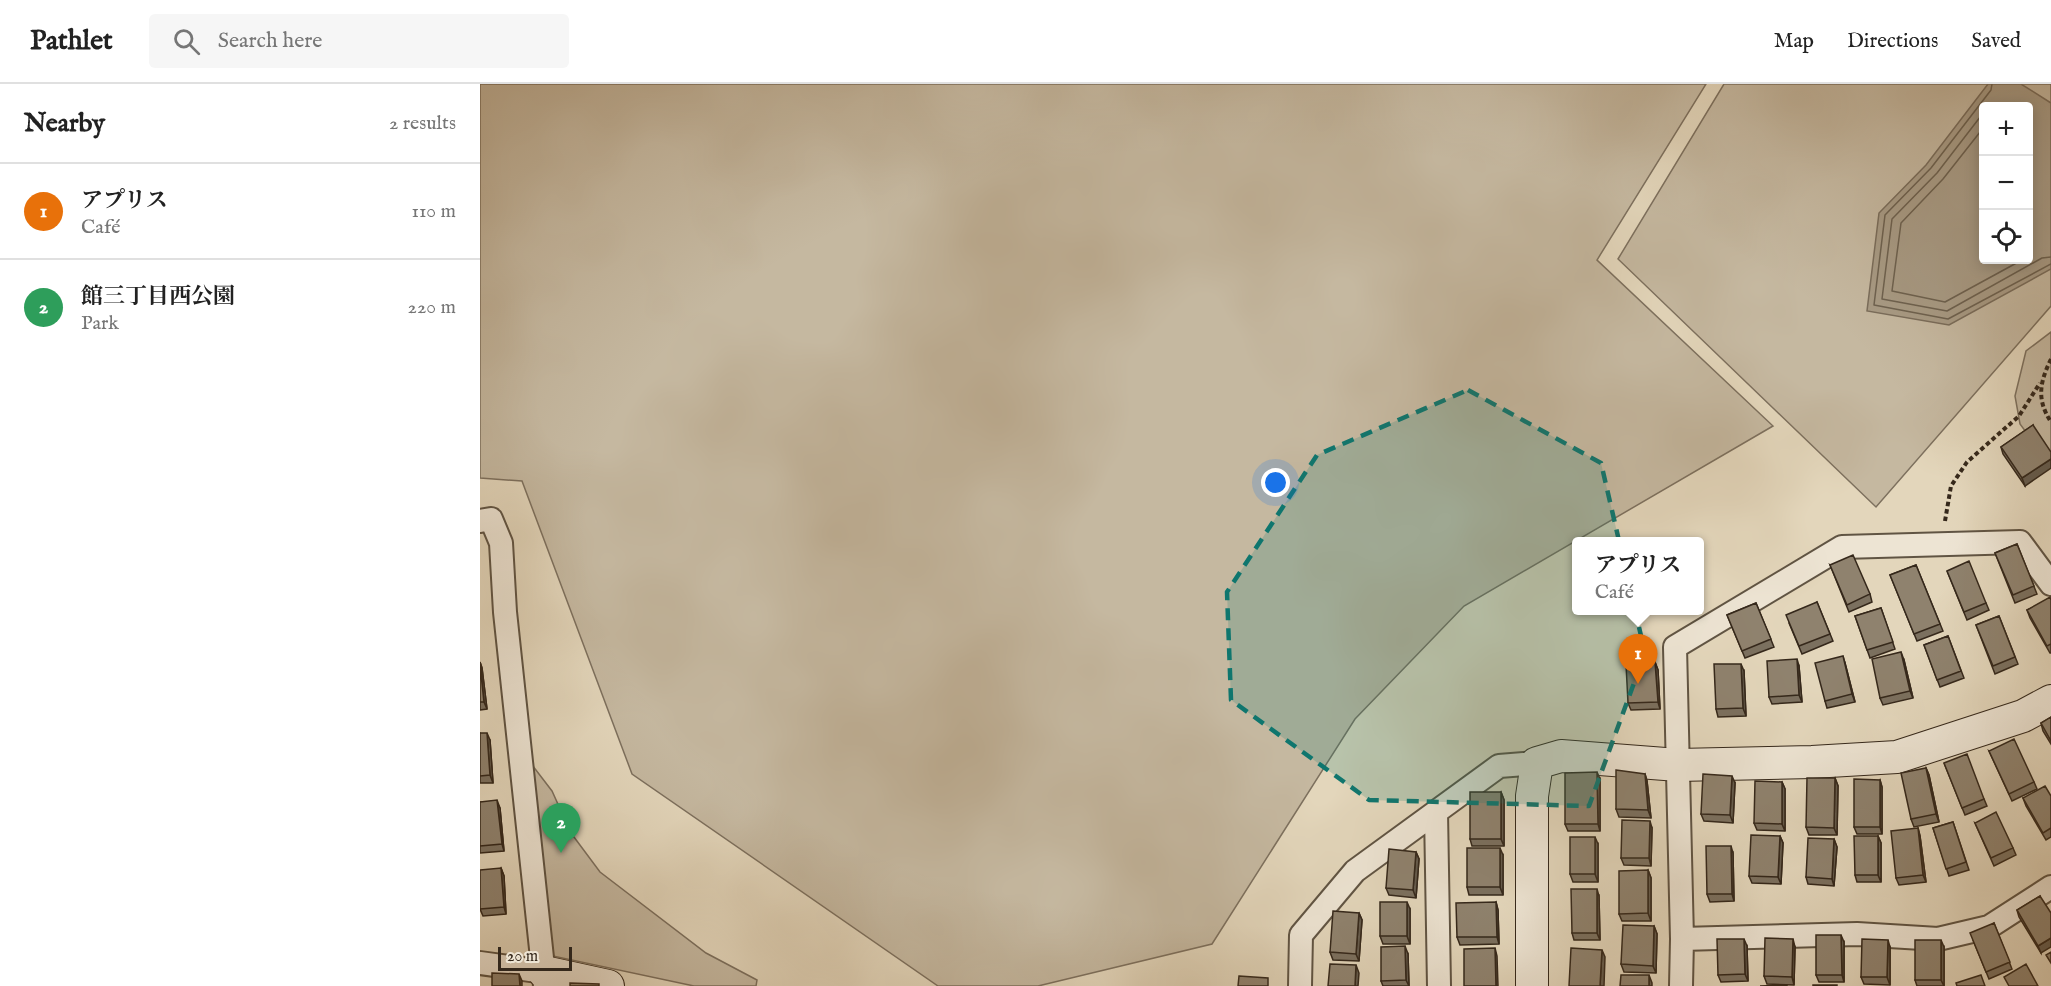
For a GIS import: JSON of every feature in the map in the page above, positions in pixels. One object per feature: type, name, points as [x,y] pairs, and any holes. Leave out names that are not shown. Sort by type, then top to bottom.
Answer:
[{"type":"street","points":[[480,521],[491,519],[501,543],[505,612],[545,979]]},
{"type":"street","points":[[1681,986],[1682,939],[1675,647],[1842,547],[2020,542],[2051,584]]},
{"type":"street","points":[[1300,986],[1301,935],[1355,872],[1499,766],[1537,763],[1561,756],[1678,765],[1812,762],[1897,757],[2024,716],[2051,701]]},
{"type":"street","points":[[1532,986],[1532,796],[1537,763]]},
{"type":"street","points":[[1436,812],[1439,986]]},
{"type":"street","points":[[1682,939],[1857,934],[1938,939],[1989,927],[2051,887]]},
{"type":"street","points":[[480,963],[545,979],[608,986]]},
{"type":"path","points":[[1941,544],[1951,486],[1967,462],[2019,416],[2040,383],[2051,359]]},
{"type":"path","points":[[2040,383],[2045,413],[2051,422]]},
{"type":"highlighted area","points":[[1468,390],[1601,463],[1645,653],[1589,806],[1369,800],[1231,700],[1227,592],[1317,455]]},
{"type":"shaded area","points":[[480,84],[1706,84],[1597,260],[1773,426],[1582,537],[1572,537],[1572,543],[1464,606],[1355,719],[1212,944],[1038,986],[938,986],[632,774],[522,481],[480,478]]},
{"type":"shaded area","points":[[1724,84],[2051,84],[2051,306],[1876,507],[1618,259]]},
{"type":"shaded area","points":[[2051,332],[2051,466],[2020,424],[2015,396],[2026,351]]},
{"type":"shaded area","points":[[526,757],[552,791],[571,833],[600,872],[706,953],[757,980],[756,986],[694,986],[548,955]]},
{"type":"water","points":[[1988,84],[2021,84],[2051,103],[2051,269],[1949,325],[1867,311],[1879,213],[1926,165]]},
{"type":"building","points":[[2033,425],[2051,452],[2051,459],[2022,478],[2001,447]]},
{"type":"building","points":[[2017,544],[2034,586],[2013,595],[1995,553]]},
{"type":"building","points":[[1853,555],[1870,594],[1847,605],[1830,565]]},
{"type":"building","points":[[1969,561],[1986,603],[1964,612],[1947,571]]},
{"type":"building","points":[[1916,565],[1940,624],[1914,634],[1890,575]]},
{"type":"building","points":[[2050,597],[2051,644],[2047,646],[2027,610]]},
{"type":"building","points":[[1817,602],[1830,634],[1799,646],[1786,615]]},
{"type":"building","points":[[1756,603],[1771,639],[1742,651],[1727,615]]},
{"type":"building","points":[[1881,608],[1893,642],[1867,650],[1855,616]]},
{"type":"building","points":[[1999,616],[2015,657],[1993,666],[1976,625]]},
{"type":"building","points":[[1948,636],[1961,671],[1937,680],[1924,645]]},
{"type":"building","points":[[1901,652],[1910,691],[1880,698],[1872,659]]},
{"type":"building","points":[[1843,656],[1852,694],[1825,701],[1815,663]]},
{"type":"building","points":[[1797,659],[1799,695],[1769,697],[1767,661]]},
{"type":"building","points":[[1655,662],[1658,702],[1628,703],[1626,664]]},
{"type":"building","points":[[1714,664],[1741,664],[1743,708],[1716,709]]},
{"type":"building","points":[[480,665],[484,702],[480,702]]},
{"type":"building","points":[[2051,717],[2051,741],[2041,723]]},
{"type":"building","points":[[480,733],[487,733],[490,775],[480,776]]},
{"type":"building","points":[[2014,739],[2034,782],[2009,794],[1989,751]]},
{"type":"building","points":[[1967,754],[1984,799],[1962,808],[1944,763]]},
{"type":"building","points":[[1926,768],[1936,814],[1911,819],[1901,773]]},
{"type":"building","points":[[1616,770],[1645,774],[1648,810],[1616,809]]},
{"type":"building","points":[[1597,772],[1598,824],[1565,824],[1565,773]]},
{"type":"building","points":[[1703,774],[1732,776],[1730,815],[1701,814]]},
{"type":"building","points":[[1807,778],[1835,778],[1834,828],[1806,827]]},
{"type":"building","points":[[1854,779],[1880,780],[1880,827],[1854,827]]},
{"type":"building","points":[[1755,781],[1782,782],[1782,824],[1754,823]]},
{"type":"building","points":[[2045,786],[2051,796],[2051,828],[2043,833],[2023,798]]},
{"type":"building","points":[[1470,792],[1501,792],[1501,839],[1470,839]]},
{"type":"building","points":[[497,800],[502,844],[480,846],[480,802]]},
{"type":"building","points":[[1996,812],[2013,848],[1991,858],[1975,823]]},
{"type":"building","points":[[1622,820],[1650,821],[1649,858],[1621,858]]},
{"type":"building","points":[[1953,822],[1966,862],[1946,869],[1933,828]]},
{"type":"building","points":[[1918,828],[1923,875],[1896,878],[1891,831]]},
{"type":"building","points":[[1751,835],[1780,836],[1778,877],[1749,876]]},
{"type":"building","points":[[1854,836],[1878,836],[1878,875],[1855,875]]},
{"type":"building","points":[[1570,837],[1595,837],[1595,874],[1570,874]]},
{"type":"building","points":[[1808,838],[1834,839],[1832,879],[1806,877]]},
{"type":"building","points":[[1706,846],[1731,846],[1732,894],[1707,894]]},
{"type":"building","points":[[1467,848],[1500,848],[1500,887],[1467,887]]},
{"type":"building","points":[[1389,849],[1416,852],[1413,890],[1386,888]]},
{"type":"building","points":[[501,868],[504,907],[480,909],[480,870]]},
{"type":"building","points":[[1648,870],[1648,913],[1619,914],[1619,871]]},
{"type":"building","points":[[1571,889],[1597,889],[1597,933],[1572,933]]},
{"type":"building","points":[[2040,896],[2051,913],[2051,938],[2038,946],[2017,910]]},
{"type":"building","points":[[1380,902],[1407,902],[1407,936],[1380,936]]},
{"type":"building","points":[[1496,902],[1497,937],[1457,937],[1456,903]]},
{"type":"building","points":[[1333,911],[1359,913],[1356,954],[1330,952]]},
{"type":"building","points":[[1994,923],[2010,962],[1986,972],[1970,933]]},
{"type":"building","points":[[1623,925],[1654,926],[1653,966],[1621,964]]},
{"type":"building","points":[[1816,935],[1841,935],[1842,975],[1816,975]]},
{"type":"building","points":[[1765,938],[1793,939],[1792,977],[1764,976]]},
{"type":"building","points":[[1717,939],[1744,939],[1745,974],[1718,975]]},
{"type":"building","points":[[1862,939],[1888,940],[1887,977],[1861,977]]},
{"type":"building","points":[[1915,940],[1941,940],[1941,980],[1915,980]]},
{"type":"building","points":[[1405,946],[1406,980],[1381,981],[1381,947]]},
{"type":"building","points":[[1495,948],[1496,986],[1464,986],[1464,949]]},
{"type":"building","points":[[1571,948],[1602,950],[1600,986],[1569,986]]},
{"type":"building","points":[[2051,952],[2051,963],[2046,955]]},
{"type":"building","points":[[1330,964],[1356,965],[1355,986],[1328,986]]},
{"type":"building","points":[[2026,964],[2038,986],[2009,986],[2004,977]]},
{"type":"building","points":[[492,973],[519,974],[520,986],[492,986]]},
{"type":"building","points":[[1621,975],[1649,975],[1649,986],[1620,986]]},
{"type":"building","points":[[1981,975],[1985,986],[1957,986],[1956,983]]},
{"type":"building","points":[[1239,976],[1268,978],[1268,986],[1238,986]]},
{"type":"building","points":[[570,983],[599,984],[599,986],[570,986]]},
{"type":"building","points":[[1837,985],[1837,986],[1813,986]]},
{"type":"place","name":"アプリス","points":[[1638,684]]},
{"type":"place","name":"館三丁目西公園","points":[[561,853]]}]
